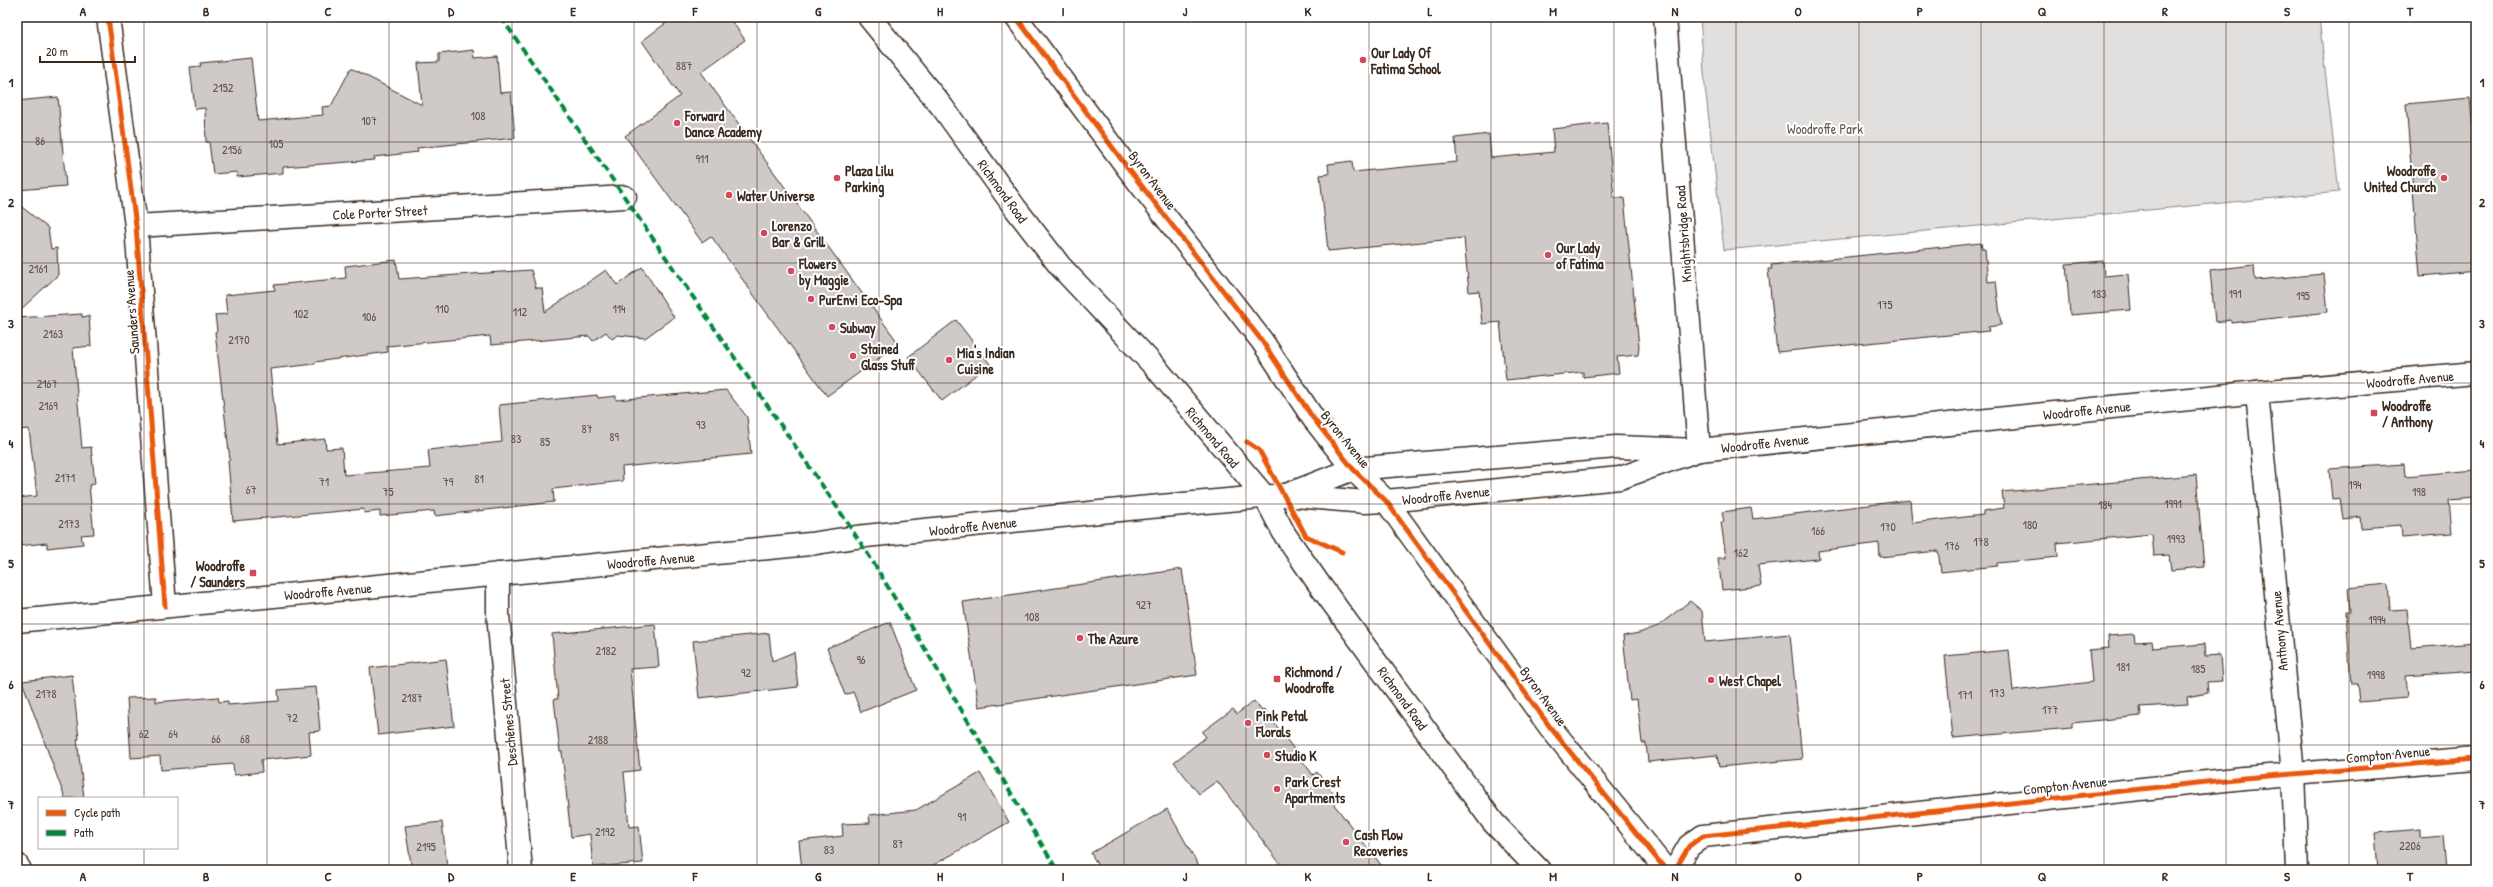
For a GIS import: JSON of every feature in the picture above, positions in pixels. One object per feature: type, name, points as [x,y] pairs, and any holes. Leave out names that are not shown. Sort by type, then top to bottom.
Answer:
[{"type":"street","name":"Saunders Avenue","points":[[108,17],[136,226],[165,606]]},
{"type":"street","name":"Richmond Road","points":[[869,17],[943,108],[1016,209],[1060,266],[1275,496],[1285,535],[1319,584],[1488,816],[1539,870]]},
{"type":"street","name":"Byron Avenue","points":[[1016,17],[1127,167],[1262,341],[1313,418],[1353,469],[1375,502],[1550,726],[1666,870]]},
{"type":"street","name":"Knightsbridge Road","points":[[1665,17],[1699,450]]},
{"type":"street","name":"Cole Porter Street","points":[[136,226],[625,197]]},
{"type":"street","name":"Woodroffe Avenue","points":[[1275,496],[1353,469],[1616,447],[1699,450],[2256,392],[2476,373]]},
{"type":"street","name":"Anthony Avenue","points":[[2256,392],[2293,774],[2297,870]]},
{"type":"street","name":"Woodroffe Avenue","points":[[17,621],[810,544],[856,537],[1139,508],[1275,496],[1375,502],[1620,478],[1699,450]]},
{"type":"street","name":"Deschênes Street","points":[[498,574],[498,614],[521,870]]},
{"type":"street","name":"Compton Avenue","points":[[1675,870],[1689,846],[1703,836],[2293,774],[2476,759]]},
{"type":"street","points":[[17,865],[20,870]]},
{"type":"green space","name":"Woodroffe Park","points":[[1700,17],[2319,17],[2339,192],[1724,250],[1705,86]]},
{"type":"building","points":[[674,17],[729,17],[745,40],[701,72],[899,344],[827,396],[711,236],[702,242],[625,136],[680,96],[642,41]]},
{"type":"building","points":[[474,50],[475,58],[497,56],[500,93],[511,92],[515,138],[417,148],[418,152],[374,157],[375,160],[283,167],[283,173],[237,177],[237,172],[213,174],[209,142],[206,142],[205,108],[195,109],[190,67],[201,66],[200,63],[251,58],[258,121],[323,115],[322,107],[331,106],[351,68],[422,105],[418,63],[439,62],[439,54]]},
{"type":"building","points":[[58,97],[66,186],[17,190],[17,101]]},
{"type":"building","name":"Woodroffe United Church","points":[[2470,98],[2476,169],[2476,271],[2420,276],[2406,104]]},
{"type":"building","name":"Our Lady of Fatima","points":[[1607,123],[1614,198],[1624,198],[1639,347],[1638,355],[1617,357],[1619,373],[1583,377],[1583,372],[1506,380],[1500,322],[1482,324],[1479,291],[1469,292],[1464,238],[1328,251],[1320,175],[1329,174],[1328,164],[1352,161],[1353,172],[1457,162],[1455,138],[1489,134],[1491,158],[1554,152],[1552,129]]},
{"type":"building","points":[[17,203],[48,228],[51,249],[57,248],[58,275],[17,313]]},
{"type":"building","points":[[1981,243],[1982,249],[1985,249],[1988,282],[1996,281],[2001,325],[1988,327],[1989,331],[1777,352],[1768,269],[1772,269],[1771,265]]},
{"type":"building","points":[[396,260],[399,279],[531,270],[536,288],[542,288],[545,312],[606,270],[617,285],[642,267],[674,317],[645,338],[618,335],[612,339],[606,332],[593,341],[589,336],[491,345],[490,336],[387,346],[388,352],[315,362],[315,364],[270,369],[278,444],[325,439],[326,449],[342,448],[344,475],[430,468],[428,450],[502,442],[499,405],[597,395],[598,398],[616,396],[616,400],[726,390],[747,417],[751,454],[622,467],[623,481],[553,489],[554,502],[435,516],[434,511],[380,516],[380,511],[364,513],[364,509],[233,521],[228,460],[230,460],[215,332],[217,331],[215,315],[227,314],[225,295],[275,290],[274,285],[346,278],[345,266]]},
{"type":"building","points":[[2103,261],[2104,276],[2128,274],[2131,310],[2070,315],[2066,264]]},
{"type":"building","points":[[2254,265],[2255,280],[2324,274],[2328,312],[2231,323],[2231,320],[2215,322],[2210,270]]},
{"type":"building","points":[[82,314],[82,317],[89,316],[91,346],[73,348],[82,448],[91,447],[95,484],[89,485],[94,534],[81,535],[83,544],[47,548],[47,543],[17,546],[17,498],[37,496],[29,429],[17,430],[17,318]]},
{"type":"building","name":"Mia's Indian Cuisine","points":[[956,320],[990,364],[942,401],[908,357]]},
{"type":"building","points":[[2404,464],[2405,476],[2476,470],[2476,498],[2449,500],[2452,533],[2402,537],[2401,525],[2361,528],[2360,517],[2343,519],[2340,498],[2332,499],[2329,469]]},
{"type":"building","points":[[2196,475],[2204,567],[2171,570],[2169,555],[2154,556],[2152,534],[2057,543],[2058,557],[1997,563],[1997,566],[1941,572],[1938,551],[1880,557],[1879,543],[1818,551],[1819,558],[1817,559],[1758,565],[1761,586],[1722,590],[1718,558],[1726,558],[1721,522],[1724,522],[1722,512],[1751,508],[1753,519],[1910,500],[1912,523],[1983,515],[1983,511],[2004,508],[2002,492]]},
{"type":"building","name":"The Azure","points":[[1182,569],[1197,675],[979,707],[963,602]]},
{"type":"building","points":[[2388,584],[2390,610],[2407,609],[2411,648],[2476,643],[2476,671],[2405,676],[2407,698],[2359,702],[2357,684],[2351,684],[2346,612],[2350,612],[2348,588]]},
{"type":"building","name":"West Chapel","points":[[1690,601],[1702,611],[1705,642],[1790,634],[1802,759],[1719,767],[1717,755],[1648,762],[1646,743],[1642,743],[1637,699],[1630,700],[1623,636],[1639,633],[1658,626]]},
{"type":"building","points":[[890,622],[916,690],[861,712],[853,692],[845,695],[827,648]]},
{"type":"building","points":[[655,624],[659,667],[630,669],[640,770],[624,772],[629,827],[639,826],[643,863],[593,867],[590,834],[571,837],[562,752],[560,752],[554,699],[558,699],[552,634]]},
{"type":"building","points":[[769,633],[772,661],[794,652],[798,687],[699,698],[693,641]]},
{"type":"building","points":[[2134,634],[2135,642],[2152,641],[2153,648],[2204,644],[2205,656],[2220,655],[2222,681],[2207,682],[2208,693],[2187,697],[2188,704],[2140,707],[2141,716],[2072,723],[2072,728],[1953,738],[1945,656],[2009,650],[2013,691],[2092,682],[2089,650],[2109,648],[2108,636]]},
{"type":"building","points":[[446,659],[454,726],[378,735],[370,668]]},
{"type":"building","points":[[72,675],[79,739],[77,739],[84,797],[65,797],[22,681]]},
{"type":"building","points":[[316,687],[320,731],[309,732],[311,755],[261,760],[262,772],[234,775],[233,764],[161,770],[160,756],[131,758],[127,698],[156,697],[156,702],[218,697],[219,702],[228,701],[228,705],[279,701],[278,690]]},
{"type":"building","name":"Park Crest Apartments","points":[[1254,701],[1262,711],[1264,709],[1313,775],[1317,772],[1337,798],[1332,802],[1385,870],[1285,870],[1217,781],[1199,794],[1174,762],[1206,737],[1202,732],[1233,709],[1237,714]]},
{"type":"building","points":[[980,773],[1009,822],[925,870],[802,870],[799,841],[843,836],[842,824],[870,823],[869,815],[916,810]]},
{"type":"building","points":[[1167,809],[1201,870],[1100,870],[1091,853]]},
{"type":"building","points":[[442,822],[447,866],[444,867],[445,870],[412,870],[405,826]]},
{"type":"building","points":[[2420,829],[2420,837],[2443,835],[2446,870],[2378,870],[2375,833]]},
{"type":"marked path","points":[[501,17],[837,507],[873,562],[1057,870]]},
{"type":"cycle path","points":[[108,17],[136,226],[165,606]]},
{"type":"cycle path","points":[[1016,17],[1127,167],[1262,341],[1313,418],[1353,469],[1386,501],[1550,727],[1666,870]]},
{"type":"cycle path","points":[[1247,442],[1259,450],[1306,536],[1342,552]]},
{"type":"cycle path","points":[[1675,870],[1689,846],[1703,836],[2244,778],[2476,759]]},
{"type":"place","name":"Our Lady Of Fatima School","points":[[1363,60]]},
{"type":"place","name":"Forward Dance Academy","points":[[677,123]]},
{"type":"place","name":"Plaza Lilu Parking","points":[[837,178]]},
{"type":"place","name":"Woodroffe United Church","points":[[2444,178]]},
{"type":"place","name":"Water Universe","points":[[729,195]]},
{"type":"place","name":"Lorenzo Bar & Grill","points":[[764,233]]},
{"type":"place","name":"Our Lady of Fatima","points":[[1548,255]]},
{"type":"place","name":"Flowers by Maggie","points":[[791,271]]},
{"type":"place","name":"PurEnvi Eco-Spa","points":[[811,299]]},
{"type":"place","name":"Subway","points":[[832,327]]},
{"type":"place","name":"Stained Glass Stuff","points":[[853,356]]},
{"type":"place","name":"Mia's Indian Cuisine","points":[[949,360]]},
{"type":"place","name":"Woodroffe / Anthony","points":[[2374,413]]},
{"type":"place","name":"Woodroffe / Saunders","points":[[253,573]]},
{"type":"place","name":"The Azure","points":[[1080,638]]},
{"type":"place","name":"Richmond / Woodroffe","points":[[1277,679]]},
{"type":"place","name":"West Chapel","points":[[1711,680]]},
{"type":"place","name":"Pink Petal Florals","points":[[1248,723]]},
{"type":"place","name":"Studio K","points":[[1267,755]]},
{"type":"place","name":"Park Crest Apartments","points":[[1277,789]]},
{"type":"place","name":"Cash Flow Recoveries","points":[[1346,842]]}]
